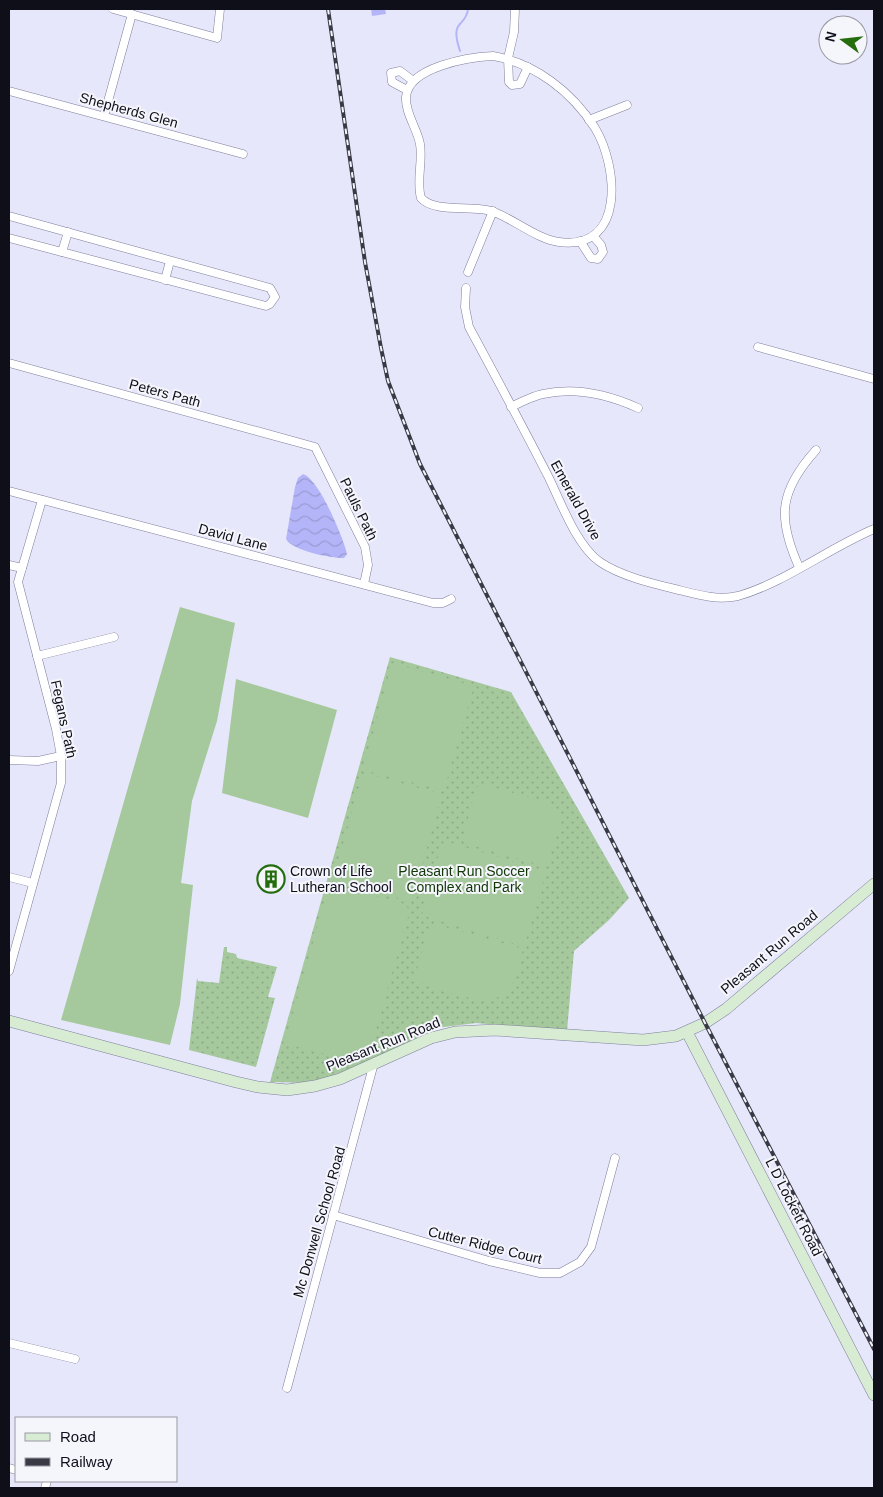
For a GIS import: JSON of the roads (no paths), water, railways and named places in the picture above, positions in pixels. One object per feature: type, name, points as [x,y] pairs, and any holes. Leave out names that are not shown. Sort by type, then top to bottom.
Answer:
[{"type":"main road","name":"Pleasant Run Road","points":[[9,1021],[258,1087],[287,1090],[315,1086],[340,1079],[430,1038],[455,1032],[495,1030],[643,1040],[660,1039],[687,1032],[726,1009],[874,884]]},
{"type":"main road","name":"L D Lockett Road","points":[[687,1032],[874,1395]]},
{"type":"street","points":[[113,9],[217,38],[220,9]]},
{"type":"street","points":[[515,9],[514,32],[508,58],[510,68],[507,78],[512,85],[520,84],[523,81],[528,67]]},
{"type":"street","points":[[104,116],[132,14]]},
{"type":"street","points":[[473,56],[508,58],[528,67],[540,72],[559,88],[590,120],[601,141],[611,174],[611,206],[602,226],[594,237],[580,242],[557,242],[493,211],[443,207],[430,204],[422,198],[422,154],[419,140],[406,108],[407,90],[412,80],[424,73],[473,56]]},
{"type":"street","points":[[407,90],[392,82],[391,73],[400,70],[412,80]]},
{"type":"street","name":"Shepherds Glen","points":[[9,91],[243,154]]},
{"type":"street","points":[[590,120],[627,105]]},
{"type":"street","points":[[468,272],[493,211]]},
{"type":"street","points":[[9,216],[270,288],[275,297],[266,306],[9,238]]},
{"type":"street","points":[[62,252],[68,232]]},
{"type":"street","points":[[580,242],[591,258],[598,258],[603,252],[594,237]]},
{"type":"street","points":[[165,280],[170,261]]},
{"type":"street","name":"Emerald Drive","points":[[466,288],[465,307],[469,327],[583,543],[593,555],[607,566],[650,583],[705,596],[722,598],[736,596],[764,587],[799,567],[874,530]]},
{"type":"street","points":[[758,347],[874,379]]},
{"type":"street","name":"Peters Path","points":[[9,363],[315,447]]},
{"type":"street","points":[[511,407],[542,394],[575,391],[623,401],[638,408]]},
{"type":"street","name":"Pauls Path","points":[[315,447],[365,546],[368,564],[364,584]]},
{"type":"street","points":[[799,567],[787,540],[784,519],[786,504],[797,474],[816,450]]},
{"type":"street","name":"David Lane","points":[[9,491],[433,603],[443,603],[451,599]]},
{"type":"street","name":"Fegans Path","points":[[9,971],[61,783],[61,756],[18,582],[42,500]]},
{"type":"street","points":[[9,565],[22,568]]},
{"type":"street","points":[[37,656],[114,637]]},
{"type":"street","points":[[9,760],[38,761],[61,756]]},
{"type":"street","points":[[9,877],[33,883]]},
{"type":"street","name":"Mc Donwell School Road","points":[[288,1388],[374,1064]]},
{"type":"street","name":"Cutter Ridge Court","points":[[333,1215],[489,1261],[540,1272],[560,1273],[580,1262],[591,1247],[615,1158]]},
{"type":"street","points":[[9,1352],[10,1343],[75,1360]]},
{"type":"water","points":[[371,9],[385,9],[386,14],[372,16]]},
{"type":"water","points":[[303,474],[316,486],[336,523],[347,554],[344,558],[330,557],[304,550],[296,547],[286,539],[295,487],[298,478]]},
{"type":"waterway","points":[[460,51],[456,33],[457,28],[467,15],[468,9]]},
{"type":"railway","points":[[328,9],[365,262],[381,348],[388,381],[420,464],[705,1023],[874,1349]]},
{"type":"place","name":"Crown of Life Lutheran School","points":[[271,879]]},
{"type":"park label","name":"Pleasant Run Soccer Complex and Park","points":[[464,880]]}]
